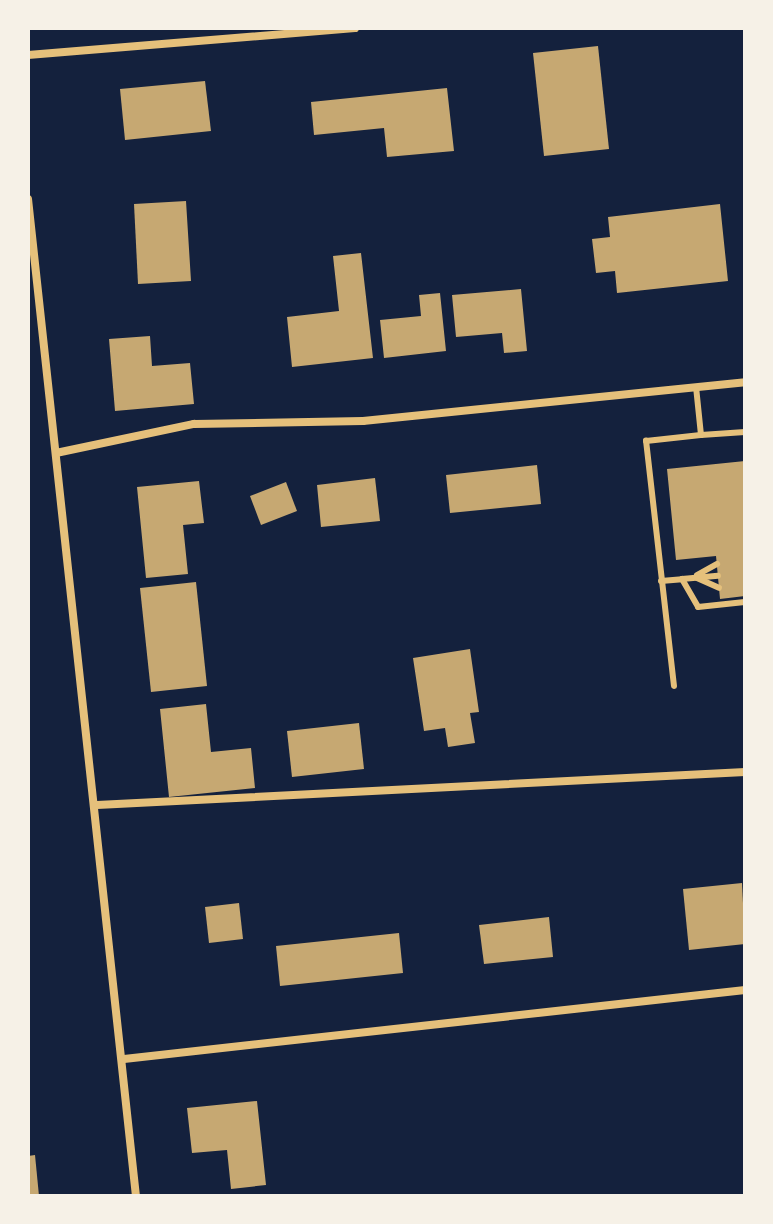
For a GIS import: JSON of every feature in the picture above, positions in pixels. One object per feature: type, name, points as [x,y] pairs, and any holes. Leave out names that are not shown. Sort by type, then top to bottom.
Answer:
[{"type":"street","points":[[28,55],[355,28]]},
{"type":"street","points":[[28,199],[97,805],[136,1196]]},
{"type":"street","points":[[56,453],[194,424],[363,421],[745,382]]},
{"type":"street","points":[[97,805],[745,772]]},
{"type":"street","points":[[124,1059],[745,990]]},
{"type":"lane","points":[[696,387],[701,435]]},
{"type":"lane","points":[[674,686],[646,441],[745,432]]},
{"type":"lane","points":[[694,577],[717,564]]},
{"type":"lane","points":[[661,581],[718,576]]},
{"type":"lane","points":[[694,577],[719,588]]},
{"type":"lane","points":[[682,579],[698,607],[745,602]]},
{"type":"building","points":[[598,46],[609,149],[544,156],[533,53]]},
{"type":"building","points":[[205,81],[211,131],[125,140],[120,89]]},
{"type":"building","points":[[447,88],[454,151],[387,157],[384,128],[314,135],[311,102]]},
{"type":"building","points":[[186,201],[191,281],[138,284],[134,204]]},
{"type":"building","points":[[720,204],[728,281],[617,293],[615,271],[596,273],[592,239],[610,237],[608,217]]},
{"type":"building","points":[[361,253],[373,358],[292,367],[287,317],[339,311],[333,256]]},
{"type":"building","points":[[521,289],[527,351],[504,353],[502,333],[456,337],[452,295]]},
{"type":"building","points":[[440,293],[446,351],[384,358],[380,320],[421,316],[419,295]]},
{"type":"building","points":[[150,336],[152,366],[190,363],[194,404],[115,411],[109,339]]},
{"type":"building","points":[[745,461],[745,596],[720,599],[716,556],[676,560],[667,469]]},
{"type":"building","points":[[537,465],[541,504],[450,513],[446,475]]},
{"type":"building","points":[[375,478],[380,521],[321,527],[317,485]]},
{"type":"building","points":[[199,481],[204,523],[183,525],[188,574],[146,578],[137,487]]},
{"type":"building","points":[[286,482],[297,511],[261,525],[250,496]]},
{"type":"building","points":[[196,582],[207,686],[151,692],[140,588]]},
{"type":"building","points":[[470,649],[479,712],[470,713],[475,743],[448,747],[445,728],[424,731],[413,658]]},
{"type":"building","points":[[206,704],[211,752],[251,748],[255,788],[169,797],[160,709]]},
{"type":"building","points":[[359,723],[364,769],[292,777],[287,731]]},
{"type":"building","points":[[742,883],[745,944],[689,950],[683,889]]},
{"type":"building","points":[[239,903],[243,939],[209,943],[205,907]]},
{"type":"building","points":[[549,917],[553,957],[484,964],[479,925]]},
{"type":"building","points":[[399,933],[403,973],[280,986],[276,946]]},
{"type":"building","points":[[257,1101],[266,1185],[231,1189],[227,1150],[192,1153],[187,1108]]},
{"type":"building","points":[[35,1155],[39,1196],[28,1196],[28,1156]]}]
